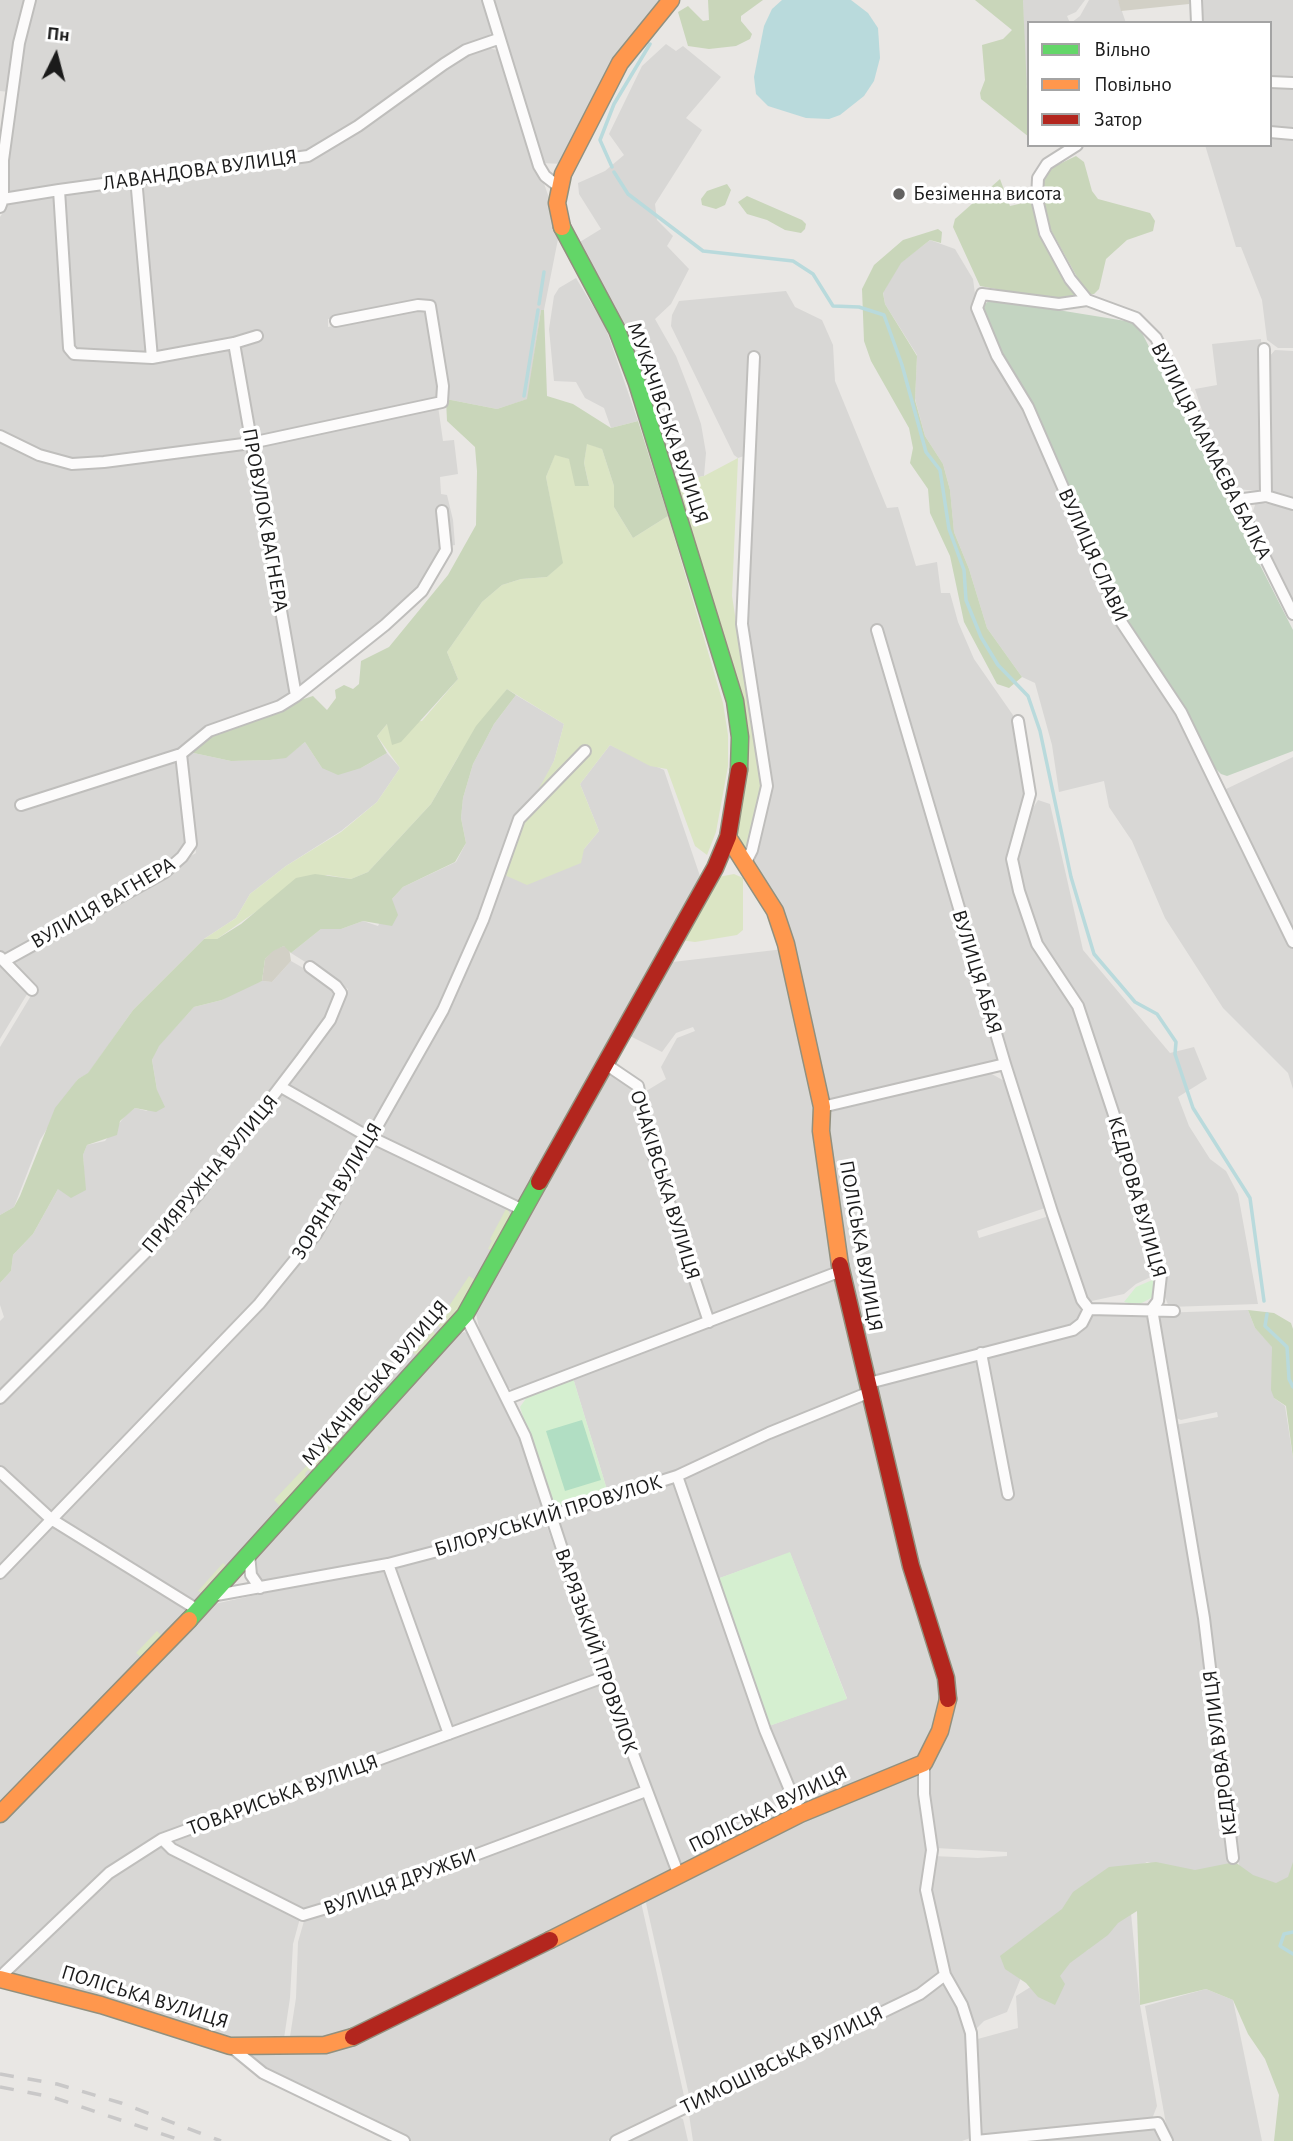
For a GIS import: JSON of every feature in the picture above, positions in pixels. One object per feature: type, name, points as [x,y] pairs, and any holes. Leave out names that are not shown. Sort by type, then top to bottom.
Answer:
[{"type":"street","points":[[1,203],[1,160],[19,43],[30,0]]},
{"type":"street","points":[[488,0],[539,166],[545,176],[558,186],[620,63],[671,0]]},
{"type":"street","points":[[1196,0],[1197,21]]},
{"type":"street","name":"ЛАВАНДОВА ВУЛИЦЯ","points":[[1,203],[136,178],[308,156],[358,127],[466,50],[498,39]]},
{"type":"street","points":[[1272,82],[1293,83]]},
{"type":"street","points":[[1272,132],[1293,134]]},
{"type":"street","points":[[1074,147],[1047,164],[1038,178],[1037,199],[1045,233],[1070,279],[1087,300]]},
{"type":"street","points":[[136,178],[152,358]]},
{"type":"street","name":"МУКАЧІВСЬКА ВУЛИЦЯ","points":[[0,1814],[198,1610],[438,1348],[465,1315],[715,868],[728,838],[739,771],[740,737],[735,701],[637,383],[617,330],[580,267],[560,222],[558,186]]},
{"type":"street","points":[[60,190],[69,348],[74,354],[152,358],[234,343],[257,336]]},
{"type":"street","name":"ВУЛИЦЯ СЛАВИ","points":[[1087,300],[1059,304],[982,294],[977,308],[997,356],[1028,407],[1122,623],[1181,712],[1293,942]]},
{"type":"street","name":"ВУЛИЦЯ МАМАЄВА БАЛКА","points":[[1087,300],[1136,318],[1156,338],[1293,614]]},
{"type":"street","points":[[0,436],[39,456],[72,464],[251,443],[442,402],[443,386],[430,306],[418,305],[336,321]]},
{"type":"street","name":"ПРОВУЛОК ВАГНЕРА","points":[[234,343],[296,696]]},
{"type":"street","points":[[1264,349],[1266,496]]},
{"type":"street","name":"МУКАЧІВСЬКА ВУЛИЦЯ","points":[[744,866],[752,850],[767,786],[742,624],[754,357]]},
{"type":"street","points":[[1236,500],[1266,496],[1293,504]]},
{"type":"street","points":[[21,805],[181,754],[209,731],[280,706],[296,696],[385,625],[422,591],[446,550],[442,511]]},
{"type":"street","name":"ВУЛИЦЯ АБАЯ","points":[[877,630],[1005,1064],[1082,1300],[1089,1309]]},
{"type":"street","name":"КЕДРОВА ВУЛИЦЯ","points":[[1018,721],[1030,794],[1013,859],[1019,891],[1037,944],[1077,1006],[1116,1121],[1134,1191],[1161,1275],[1160,1294],[1152,1309],[1205,1618],[1233,1858]]},
{"type":"street","name":"ЗОРЯНА ВУЛИЦЯ","points":[[0,1573],[289,1270],[316,1234],[443,1010],[483,920],[519,819],[585,751]]},
{"type":"street","name":"ВУЛИЦЯ ВАГНЕРА","points":[[32,990],[2,959],[165,872],[183,857],[191,844],[181,754]]},
{"type":"street","points":[[728,838],[744,866]]},
{"type":"street","name":"ПОЛІСЬКА ВУЛИЦЯ","points":[[0,1978],[76,1997],[230,2046],[325,2045],[350,2038],[583,1925],[678,1873],[691,1870],[800,1814],[924,1763],[940,1731],[948,1703],[946,1678],[895,1505],[869,1387],[861,1364],[841,1271],[821,1131],[822,1107],[786,944],[775,911],[744,866]]},
{"type":"street","name":"ПРИЯРУЖНА ВУЛИЦЯ","points":[[0,1398],[149,1248],[199,1193],[330,1020],[341,993],[336,986],[310,967]]},
{"type":"street","name":"ОЧАКІВСЬКА ВУЛИЦЯ","points":[[604,1063],[638,1086],[649,1142],[709,1322]]},
{"type":"street","points":[[822,1107],[1005,1064]]},
{"type":"street","points":[[281,1087],[370,1135],[523,1210]]},
{"type":"street","points":[[508,1398],[841,1271]]},
{"type":"street","points":[[1089,1309],[1174,1311]]},
{"type":"street","name":"БІЛОРУСЬКИЙ ПРОВУЛОК","points":[[211,1596],[388,1564],[449,1548],[677,1476],[869,1387],[981,1353],[1073,1330],[1082,1323],[1089,1309]]},
{"type":"street","name":"ВАРЯЗЬКИЙ ПРОВУЛОК","points":[[465,1315],[508,1398],[524,1436],[548,1515],[604,1677],[678,1873]]},
{"type":"street","points":[[981,1353],[1008,1494]]},
{"type":"street","points":[[0,1472],[51,1519],[198,1610]]},
{"type":"street","points":[[677,1476],[765,1730],[800,1814]]},
{"type":"street","points":[[249,1555],[251,1575],[260,1588]]},
{"type":"street","points":[[388,1564],[449,1734]]},
{"type":"street","name":"ТОВАРИСЬКА ВУЛИЦЯ","points":[[0,1978],[109,1872],[162,1839],[604,1677]]},
{"type":"street","points":[[924,1763],[924,1794],[932,1850],[926,1890],[945,1975],[962,2005],[971,2033],[976,2141],[1158,2123],[1167,2141]]},
{"type":"street","name":"ВУЛИЦЯ ДРУЖБИ","points":[[162,1839],[172,1849],[303,1915],[363,1897],[646,1791]]},
{"type":"street","name":"ТИМОШІВСЬКА ВУЛИЦЯ","points":[[616,2141],[920,1994],[945,1975]]},
{"type":"street","points":[[230,2046],[263,2073],[404,2141]]},
{"type":"shaded area","points":[[0,0],[26,0],[10,92],[0,91]]},
{"type":"shaded area","points":[[34,0],[485,0],[493,31],[483,42],[306,153],[12,195],[6,188],[6,160],[23,44]]},
{"type":"shaded area","points":[[491,0],[666,0],[563,164],[541,163]]},
{"type":"shaded area","points":[[1023,0],[1085,0],[1076,12],[1067,16],[1069,21],[1027,21],[1025,85]]},
{"type":"shaded area","points":[[1089,0],[1118,0],[1125,21],[1074,21],[1080,16]]},
{"type":"shaded area","points":[[1118,0],[1189,0],[1189,4],[1121,11]]},
{"type":"shaded area","points":[[1200,0],[1293,0],[1293,81],[1272,80],[1272,21],[1200,21]]},
{"type":"shaded area","points":[[666,44],[676,51],[683,46],[721,77],[686,118],[702,130],[655,204],[657,220],[673,236],[667,246],[689,269],[671,304],[655,319],[676,356],[690,392],[701,424],[706,453],[704,476],[674,482],[575,245],[601,229],[579,194],[578,183],[605,171],[624,155],[609,134],[642,66]]},
{"type":"shaded area","points":[[483,47],[497,50],[560,229],[544,310],[541,310],[528,399],[497,409],[446,399],[430,302],[328,319],[328,327],[428,308],[438,401],[258,441],[252,434],[238,346],[158,355],[152,346],[141,179],[296,163],[469,52]]},
{"type":"shaded area","points":[[1272,84],[1293,86],[1293,131],[1272,130]]},
{"type":"shaded area","points":[[1272,134],[1293,136],[1293,348],[1278,348],[1267,340],[1262,300],[1241,247],[1236,247],[1206,147],[1272,147]]},
{"type":"shaded area","points":[[133,180],[147,346],[143,355],[72,349],[62,194]]},
{"type":"shaded area","points":[[56,193],[66,350],[151,362],[223,348],[229,350],[233,355],[247,433],[243,441],[72,462],[39,454],[0,433],[0,217],[11,200]]},
{"type":"shaded area","points":[[930,240],[955,249],[973,279],[979,324],[1025,410],[1142,654],[1207,767],[1241,851],[1293,947],[1293,1089],[1288,1073],[1223,1008],[1165,918],[1132,841],[1109,807],[1104,781],[1059,792],[1052,745],[1035,683],[1022,677],[987,628],[969,569],[954,532],[950,490],[943,464],[925,436],[915,399],[917,355],[885,304],[883,292],[900,263]]},
{"type":"shaded area","points":[[576,278],[605,326],[638,421],[611,428],[604,408],[585,398],[576,382],[554,381],[549,329],[554,296],[559,288]]},
{"type":"shaded area","points":[[786,291],[795,307],[822,320],[833,345],[835,381],[887,508],[898,507],[916,566],[937,562],[941,593],[950,593],[958,622],[974,659],[1015,718],[1025,776],[1024,802],[1008,859],[1034,944],[1075,1008],[1113,1121],[1157,1274],[1136,1284],[1124,1294],[1087,1302],[1009,1064],[878,623],[871,627],[901,717],[1000,1060],[848,1099],[826,1098],[800,997],[749,862],[746,623],[751,356],[744,456],[738,458],[734,455],[671,326],[672,315],[679,301]]},
{"type":"shaded area","points":[[1261,339],[1266,475],[1259,491],[1236,489],[1214,447],[1195,389],[1217,385],[1212,344]]},
{"type":"shaded area","points":[[1275,350],[1293,351],[1293,500],[1272,491],[1269,357]]},
{"type":"shaded area","points":[[438,406],[443,441],[454,440],[458,474],[440,477],[441,494],[447,495],[453,520],[455,545],[443,547],[417,589],[390,616],[298,687],[257,446]]},
{"type":"shaded area","points":[[0,438],[71,466],[248,447],[292,686],[291,697],[181,751],[15,804],[17,810],[173,760],[179,764],[189,841],[163,870],[6,957],[0,951]]},
{"type":"shaded area","points":[[1256,502],[1293,508],[1293,605],[1257,532],[1253,511]]},
{"type":"shaded area","points":[[516,695],[564,724],[554,761],[540,790],[514,816],[499,855],[482,919],[439,1008],[368,1132],[285,1087],[332,1020],[348,989],[291,953],[321,929],[341,929],[363,921],[378,926],[392,899],[403,887],[456,862],[466,843],[461,818],[463,798],[473,764],[494,724]]},
{"type":"shaded area","points":[[305,742],[322,768],[361,768],[387,753],[400,768],[377,802],[341,831],[286,866],[250,894],[236,918],[204,939],[133,1010],[88,1074],[78,1079],[40,1140],[14,1207],[0,1215],[0,1047],[35,989],[10,962],[196,853],[185,765],[189,752],[231,761],[270,760],[286,757]]},
{"type":"shaded area","points":[[610,745],[664,770],[702,882],[524,1200],[512,1202],[384,1138],[380,1125],[446,1011],[500,873],[584,849],[599,831],[580,784]]},
{"type":"shaded area","points":[[1293,757],[1293,938],[1224,790]]},
{"type":"shaded area","points":[[1038,800],[1050,804],[1083,950],[1170,1053],[1194,1047],[1207,1079],[1178,1097],[1189,1126],[1210,1159],[1226,1171],[1238,1194],[1258,1304],[1169,1307],[1165,1297],[1166,1278],[1081,1006],[1037,943],[1014,858],[1025,821]]},
{"type":"shaded area","points":[[284,946],[289,948],[291,961],[272,982],[262,981],[265,959],[273,950]]},
{"type":"shaded area","points":[[784,949],[819,1107],[834,1271],[715,1314],[710,1310],[651,1140],[643,1093],[666,1079],[661,1067],[677,1038],[695,1031],[693,1027],[676,1033],[662,1052],[626,1034],[664,963]]},
{"type":"shaded area","points":[[0,960],[29,991],[0,1039]]},
{"type":"shaded area","points":[[291,961],[326,981],[336,992],[337,1001],[328,1019],[193,1193],[147,1246],[0,1393],[0,1321],[4,1317],[0,1305],[0,1283],[11,1271],[13,1255],[33,1234],[58,1189],[85,1190],[83,1155],[87,1145],[105,1141],[135,1108],[147,1111],[157,1090],[152,1060],[158,1046],[194,1007],[222,1000],[247,985],[262,981],[272,982]]},
{"type":"shaded area","points":[[604,1071],[620,1075],[636,1089],[703,1317],[519,1390],[511,1389],[504,1385],[482,1341],[475,1309]]},
{"type":"shaded area","points":[[990,1073],[1008,1083],[1045,1208],[977,1231],[979,1238],[1049,1216],[1081,1306],[1079,1324],[873,1377],[844,1274],[824,1120],[830,1111]]},
{"type":"shaded area","points":[[278,1095],[292,1095],[365,1135],[313,1233],[287,1268],[50,1515],[0,1468],[0,1401],[151,1250]]},
{"type":"shaded area","points":[[372,1138],[511,1207],[513,1221],[462,1313],[203,1600],[187,1599],[56,1519],[292,1272],[318,1236]]},
{"type":"shaded area","points":[[839,1275],[865,1386],[863,1393],[676,1473],[608,1493],[573,1378]]},
{"type":"shaded area","points":[[1248,1310],[1255,1328],[1272,1346],[1274,1398],[1285,1406],[1293,1458],[1293,1892],[1240,1871],[1175,1425],[1218,1417],[1217,1412],[1181,1420],[1172,1416],[1157,1313]]},
{"type":"shaded area","points":[[1091,1312],[1140,1313],[1149,1318],[1192,1564],[1230,1871],[1213,1878],[1147,1862],[1115,1880],[1031,1953],[1007,2012],[984,2021],[976,2029],[947,1968],[928,1890],[933,1856],[978,1858],[1007,1856],[1007,1852],[936,1848],[926,1776],[953,1702],[913,1566],[874,1392],[879,1383],[974,1358],[982,1366],[984,1354],[1075,1333]]},
{"type":"shaded area","points":[[464,1332],[471,1334],[522,1440],[544,1508],[539,1515],[440,1548],[264,1586],[253,1575],[255,1558],[457,1335]]},
{"type":"shaded area","points":[[867,1399],[945,1703],[922,1761],[800,1806],[766,1727],[847,1698],[790,1553],[717,1579],[684,1484],[687,1476],[770,1435]]},
{"type":"shaded area","points":[[0,1475],[44,1518],[0,1568]]},
{"type":"shaded area","points":[[668,1482],[676,1485],[793,1806],[791,1815],[681,1866],[676,1861],[607,1677],[555,1518]]},
{"type":"shaded area","points":[[545,1521],[597,1670],[593,1677],[456,1729],[447,1720],[394,1576],[395,1565]]},
{"type":"shaded area","points":[[52,1524],[190,1611],[0,1808],[0,1577]]},
{"type":"shaded area","points":[[382,1568],[389,1575],[443,1723],[442,1734],[159,1837],[131,1852],[0,1971],[0,1821],[214,1604]]},
{"type":"shaded area","points":[[592,1686],[603,1686],[641,1784],[636,1793],[363,1894],[306,1911],[177,1847],[175,1843],[177,1837]]},
{"type":"shaded area","points":[[915,1773],[921,1774],[929,1846],[923,1879],[940,1972],[935,1981],[696,2097],[689,2095],[646,1903],[650,1893],[801,1816]]},
{"type":"shaded area","points":[[638,1799],[645,1800],[671,1866],[669,1875],[349,2036],[289,2043],[296,1998],[298,1942],[304,1921]]},
{"type":"shaded area","points":[[160,1845],[300,1918],[293,1944],[290,1998],[283,2045],[230,2042],[7,1976],[111,1875]]},
{"type":"shaded area","points":[[641,1902],[684,2096],[682,2104],[607,2141],[409,2141],[264,2072],[241,2049],[325,2048]]},
{"type":"shaded area","points":[[1130,1903],[1140,2005],[1157,2106],[1152,2119],[981,2137],[974,2040],[1018,2028],[1016,1996],[1037,1983],[1064,1955],[1088,1950],[1096,1931]]},
{"type":"shaded area","points":[[945,1984],[952,1990],[969,2035],[973,2137],[962,2141],[693,2141],[688,2108]]},
{"type":"shaded area","points":[[1206,1989],[1233,2000],[1262,2141],[1169,2141],[1145,2006]]},
{"type":"shaded area","points":[[676,2116],[683,2119],[688,2141],[624,2141]]},
{"type":"shaded area","points":[[1156,2126],[1164,2141],[998,2141]]},
{"type":"green space","points":[[708,0],[763,0],[741,16],[741,21],[752,34],[750,39],[736,46],[709,49],[688,46],[678,12],[688,6],[703,21],[709,20]]},
{"type":"green space","points":[[975,0],[1023,0],[1027,135],[981,99],[980,93],[985,80],[982,45],[1003,39],[1012,30]]},
{"type":"green space","points":[[1076,156],[1084,162],[1092,191],[1098,199],[1150,213],[1155,221],[1153,231],[1127,240],[1106,259],[1099,289],[1088,295],[1042,214],[1042,179],[1053,167]]},
{"type":"green space","points":[[1000,179],[1010,206],[1032,201],[1078,297],[1059,301],[980,286],[953,227],[955,219]]},
{"type":"green space","points":[[727,184],[731,190],[725,205],[716,209],[702,205],[701,199],[707,191]]},
{"type":"green space","points":[[747,196],[802,220],[806,224],[805,229],[801,233],[785,230],[767,220],[747,214],[738,202]]},
{"type":"green space","points":[[938,229],[942,232],[941,243],[930,240],[901,263],[883,293],[885,304],[917,356],[915,400],[925,436],[943,464],[950,490],[954,532],[969,569],[987,628],[1022,677],[1009,688],[997,684],[964,622],[950,556],[930,513],[928,489],[910,463],[913,448],[909,428],[871,361],[864,341],[862,289],[874,265],[903,240]]},
{"type":"green space","points":[[990,299],[1132,322],[1141,331],[1293,630],[1293,751],[1227,776],[1212,765],[1184,710],[1125,621],[1032,404],[1000,351],[982,308]]},
{"type":"green space","points":[[541,310],[544,310],[547,396],[573,404],[611,428],[638,421],[668,516],[633,538],[614,507],[614,486],[602,449],[587,444],[584,463],[589,486],[575,486],[569,459],[555,455],[546,477],[563,563],[547,577],[521,579],[502,585],[482,602],[447,652],[458,679],[401,742],[392,745],[387,724],[377,736],[387,753],[361,768],[338,775],[322,768],[305,742],[286,758],[270,760],[231,761],[189,752],[210,735],[283,711],[297,701],[313,696],[327,710],[336,698],[335,690],[344,685],[353,689],[359,684],[361,661],[389,647],[448,575],[476,525],[477,471],[475,447],[447,421],[446,399],[497,409],[527,399]]},
{"type":"green space","points":[[587,443],[602,449],[614,486],[614,507],[633,538],[668,516],[723,703],[728,735],[728,766],[716,832],[707,855],[695,846],[667,769],[650,766],[610,745],[580,784],[599,831],[584,849],[581,863],[527,885],[500,873],[521,821],[554,761],[564,724],[507,689],[458,757],[431,804],[368,872],[351,879],[327,875],[274,899],[217,939],[204,939],[236,918],[250,894],[286,866],[341,832],[377,802],[400,768],[377,736],[388,723],[422,721],[458,679],[447,652],[482,602],[502,585],[521,579],[547,577],[562,563],[546,477],[555,454],[569,459],[589,486],[584,463]]},
{"type":"green space","points":[[738,458],[732,596],[762,787],[749,850],[744,854],[737,831],[745,771],[674,482],[704,476]]},
{"type":"green space","points":[[507,689],[516,695],[494,724],[473,764],[463,798],[461,818],[466,843],[455,862],[403,887],[392,899],[398,915],[392,926],[363,921],[341,929],[321,929],[291,953],[284,946],[273,951],[265,959],[262,981],[222,1000],[194,1007],[159,1046],[152,1060],[157,1090],[165,1107],[156,1112],[135,1108],[120,1121],[117,1135],[87,1145],[83,1155],[86,1190],[71,1198],[58,1189],[33,1234],[13,1255],[11,1271],[0,1283],[0,1215],[14,1207],[20,1196],[55,1108],[78,1079],[88,1073],[133,1010],[204,939],[217,939],[241,924],[296,878],[315,874],[351,879],[368,872],[431,804],[476,726]]},
{"type":"green space","points":[[734,874],[743,878],[743,930],[737,935],[695,942],[680,940],[718,877]]},
{"type":"green space","points":[[507,1207],[511,1217],[493,1251],[488,1249],[492,1241],[490,1239]]},
{"type":"green space","points":[[469,1276],[477,1281],[460,1311],[446,1330],[442,1330],[437,1324]]},
{"type":"green space","points":[[1157,1278],[1157,1292],[1153,1297],[1138,1305],[1124,1302],[1136,1287]]},
{"type":"green space","points":[[1248,1310],[1274,1313],[1291,1323],[1293,1329],[1293,1458],[1286,1406],[1274,1398],[1271,1390],[1272,1347],[1255,1328]]},
{"type":"green space","points":[[433,1331],[438,1337],[421,1357],[413,1353]]},
{"type":"green space","points":[[573,1378],[608,1493],[555,1508],[550,1505],[520,1407],[527,1397]]},
{"type":"green space","points":[[582,1420],[601,1480],[565,1491],[546,1431]]},
{"type":"green space","points":[[331,1440],[339,1448],[315,1474],[308,1470],[305,1474],[308,1482],[284,1507],[280,1506],[274,1500]]},
{"type":"green space","points":[[790,1552],[847,1699],[766,1727],[717,1579]]},
{"type":"green space","points":[[223,1563],[229,1568],[204,1594],[198,1591]]},
{"type":"green space","points":[[157,1631],[163,1637],[143,1659],[136,1653]]},
{"type":"green space","points":[[1156,1862],[1195,1870],[1235,1862],[1253,1875],[1276,1883],[1288,1877],[1293,1862],[1293,2141],[1274,2141],[1279,2095],[1265,2059],[1248,2034],[1233,2000],[1206,1989],[1140,2005],[1137,1911],[1118,1923],[1108,1935],[1070,1963],[1060,1976],[1065,1984],[1055,2005],[1038,1997],[1026,1983],[1005,1969],[1000,1956],[1062,1909],[1073,1892],[1109,1867]]},
{"type":"water","points":[[782,0],[851,0],[868,13],[878,28],[880,58],[874,81],[864,96],[840,115],[829,119],[806,118],[768,106],[756,94],[754,77],[764,26],[772,9]]},
{"type":"waterway","points":[[612,167],[600,140],[614,104],[650,44]]},
{"type":"waterway","points":[[614,172],[628,194],[703,251],[793,261],[813,274],[833,306],[859,307],[884,315],[902,365],[926,452],[940,470],[949,529],[964,570],[966,600],[981,637],[998,665],[1028,696],[1040,731],[1071,877],[1094,954],[1135,1002],[1157,1014],[1176,1042],[1175,1054],[1193,1108],[1250,1198],[1264,1301]]},
{"type":"waterway","points":[[539,304],[544,272]]},
{"type":"waterway","points":[[524,396],[538,310]]},
{"type":"waterway","points":[[1267,1314],[1265,1326],[1287,1347],[1289,1379],[1293,1387]]},
{"type":"waterway","points":[[1293,1932],[1284,1934],[1280,1946],[1293,1954]]},
{"type":"railway","points":[[0,2074],[57,2084],[121,2103],[221,2141]]},
{"type":"railway","points":[[0,2087],[52,2097],[183,2141]]},
{"type":"traffic: fast","points":[[562,227],[617,330],[637,383],[735,701],[740,737],[739,770]]},
{"type":"traffic: fast","points":[[189,1620],[465,1315],[539,1182]]},
{"type":"traffic: slow","points":[[562,227],[557,203],[563,174],[620,63],[671,0]]},
{"type":"traffic: slow","points":[[728,837],[775,911],[786,944],[822,1107],[821,1131],[840,1265]]},
{"type":"traffic: slow","points":[[0,1814],[189,1620]]},
{"type":"traffic: slow","points":[[550,1940],[800,1814],[924,1763],[940,1731],[948,1699]]},
{"type":"traffic: slow","points":[[0,1979],[101,2005],[230,2046],[325,2045],[353,2037]]},
{"type":"traffic: jam","points":[[539,1182],[715,868],[728,837],[739,770]]},
{"type":"traffic: jam","points":[[840,1265],[911,1566],[946,1678],[948,1699]]},
{"type":"traffic: jam","points":[[353,2037],[550,1940]]},
{"type":"place","name":"Безіменна висота","points":[[899,194]]}]
